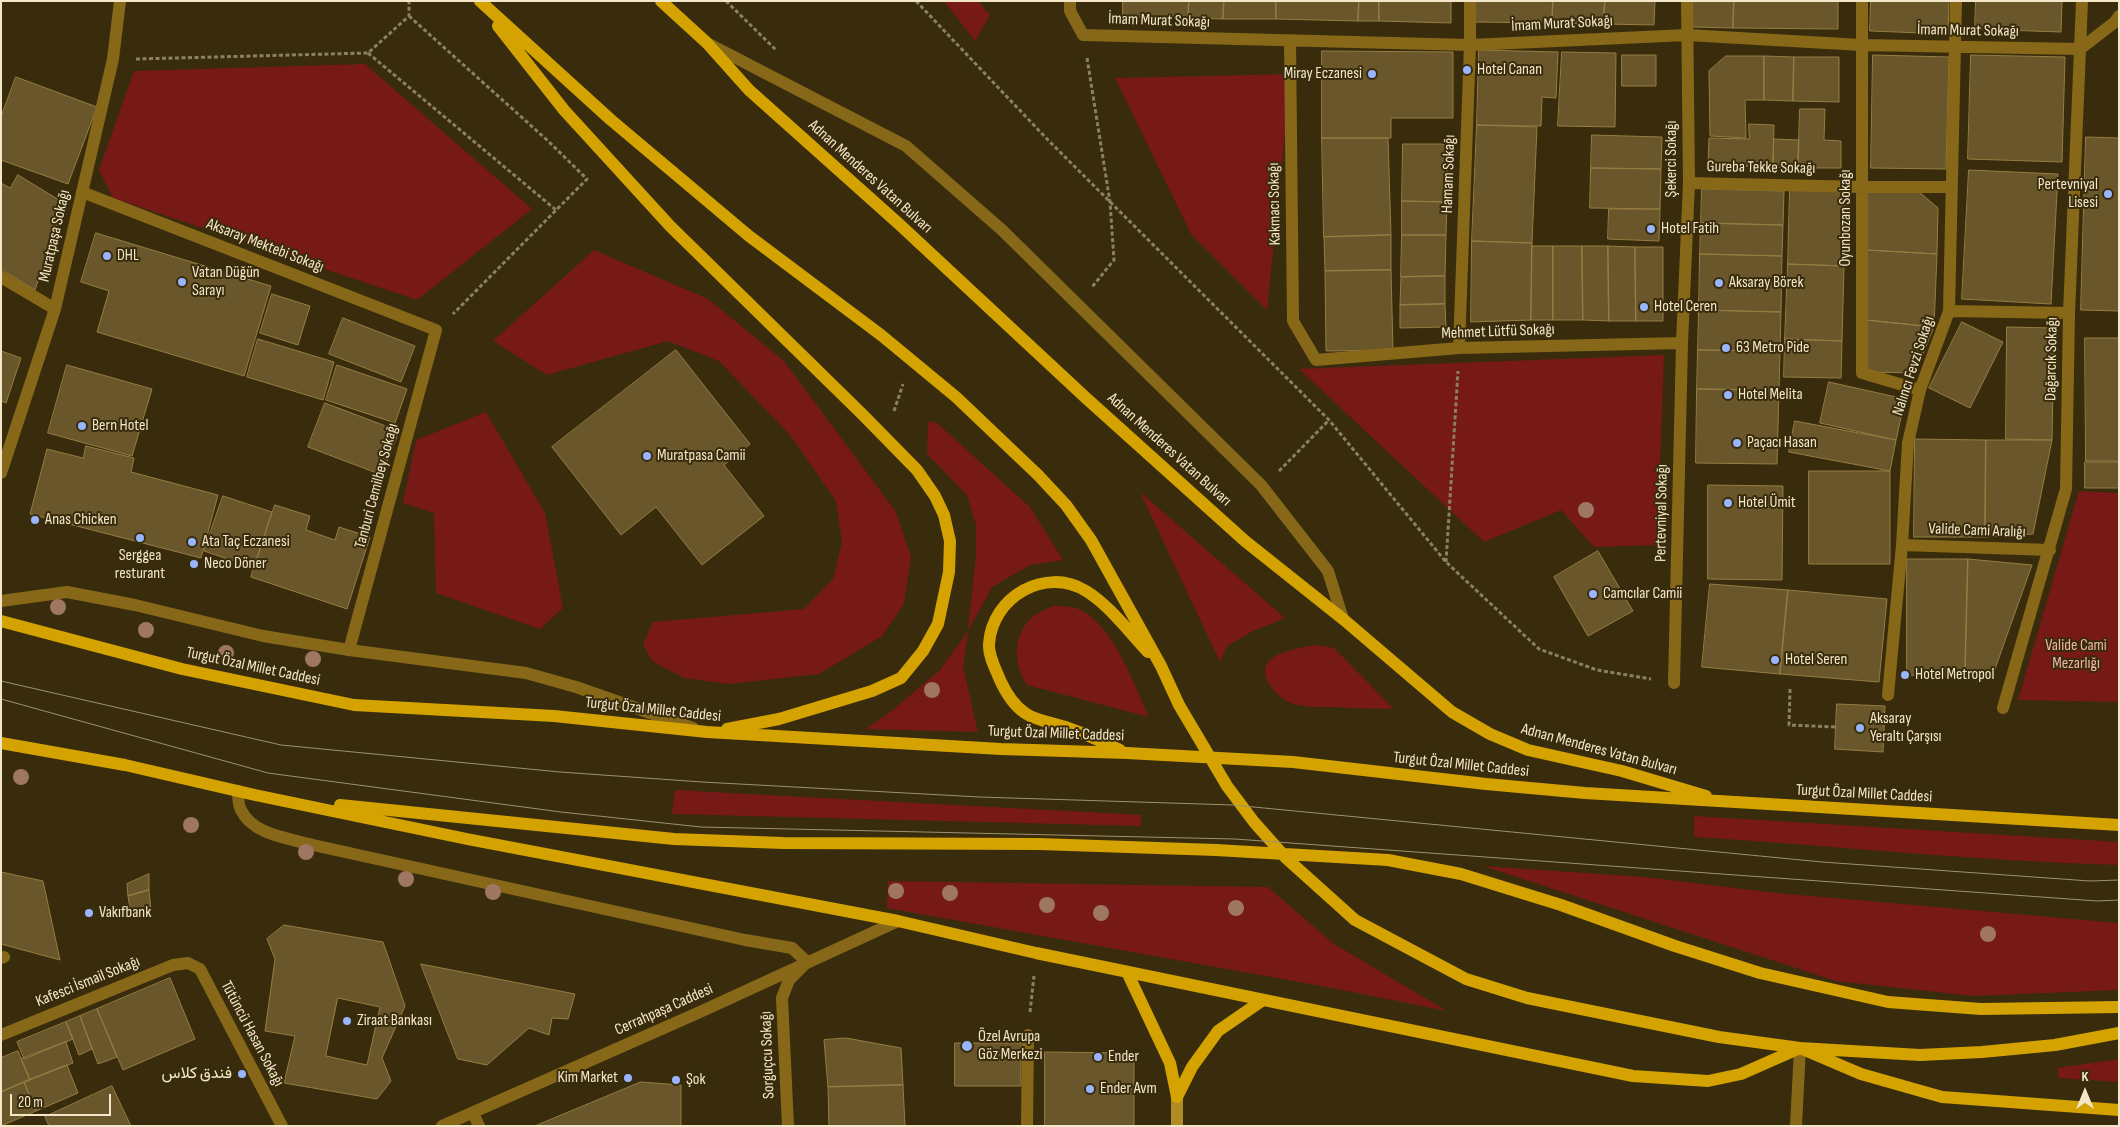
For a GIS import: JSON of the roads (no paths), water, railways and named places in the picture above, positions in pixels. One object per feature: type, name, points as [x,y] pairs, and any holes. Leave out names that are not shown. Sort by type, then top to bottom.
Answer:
[{"type":"main road","points":[[479,1],[611,120],[749,236],[956,396],[1002,438],[1066,505],[1091,540],[1161,666],[1179,705],[1227,786],[1254,822],[1286,858],[1355,920],[1466,979],[1527,998],[1719,1037],[1800,1048],[1920,1055],[1974,1053],[2055,1045],[2119,1033]]},
{"type":"main road","points":[[479,1],[564,110],[670,226],[917,470],[935,496],[944,515],[950,541],[945,599],[938,624],[923,651],[901,678],[872,691],[779,719],[708,732]]},
{"type":"main road","name":"Adnan Menderes Vatan Bulvarı","points":[[661,1],[708,43],[749,90],[899,224],[1086,398],[1245,541],[1343,619],[1452,712],[1490,734],[1528,750],[1622,771],[1727,803]]},
{"type":"main road","points":[[1127,753],[1070,728],[1026,714],[1012,702],[996,670],[989,645],[994,623],[1006,605],[1020,590],[1048,581],[1068,583],[1087,591],[1107,609],[1161,666]]},
{"type":"main road","name":"Turgut Özal Millet Caddesi","points":[[1,621],[182,668],[354,705],[554,716],[708,732],[1001,749],[1127,753],[1293,762],[1496,785],[1727,803],[2119,825]]},
{"type":"main road","points":[[1,743],[116,763],[255,795],[467,839],[898,921],[1036,953],[1633,1076],[1708,1081],[1741,1074],[1800,1048],[1861,1074],[1942,1097],[2119,1110]]},
{"type":"main road","points":[[255,795],[363,808],[674,839],[783,843],[1039,844],[1216,850],[1388,860],[1461,874],[1561,905],[1760,973],[1878,1000],[1981,1010],[2119,1008]]},
{"type":"main road","points":[[1127,972],[1170,1063],[1177,1096],[1177,1126]]},
{"type":"main road","points":[[1177,1096],[1192,1067],[1218,1032],[1262,1000]]},
{"type":"street","name":"Muratpaşa Sokağı","points":[[1,473],[55,309],[113,59],[120,1]]},
{"type":"street","name":"İmam Murat Sokağı","points":[[1070,1],[1070,11],[1083,35],[1290,42],[1470,45],[1687,35],[1861,46],[2080,49]]},
{"type":"street","name":"Hamam Sokağı","points":[[1459,348],[1470,1]]},
{"type":"street","name":"Şekerci Sokağı","points":[[1682,343],[1689,183],[1687,1]]},
{"type":"street","name":"Oyunbozan Sokağı","points":[[1862,1],[1862,373],[1920,390]]},
{"type":"street","name":"Nalıncı Fevzi Sokağı","points":[[1888,694],[1902,545],[1908,443],[1920,390],[1950,311],[1956,1]]},
{"type":"street","name":"Dağarcık Sokağı","points":[[2003,708],[2066,489],[2069,313],[2082,1]]},
{"type":"street","points":[[2080,49],[2115,22],[2119,16]]},
{"type":"street","name":"Kakmacı Sokağı","points":[[1290,42],[1292,321],[1316,360]]},
{"type":"street","points":[[708,43],[906,146],[1002,230],[1261,485],[1328,571],[1343,619]]},
{"type":"street","name":"Gureba Tekke Sokağı","points":[[1689,183],[1952,187]]},
{"type":"street","name":"Aksaray Mektebi Sokağı","points":[[82,192],[436,330]]},
{"type":"street","points":[[1,277],[55,309]]},
{"type":"street","points":[[1950,311],[2069,313]]},
{"type":"street","name":"Tanburi Cemilbey Sokağı","points":[[349,650],[436,330]]},
{"type":"street","name":"Mehmet Lütfü Sokağı","points":[[1316,360],[1459,348],[1682,343]]},
{"type":"street","name":"Pertevniyal Sokağı","points":[[1674,683],[1682,343]]},
{"type":"street","name":"Valide Cami Aralığı","points":[[1902,545],[2050,550]]},
{"type":"street","points":[[1,601],[67,592],[135,605],[262,636],[349,650],[526,673],[576,687],[708,732]]},
{"type":"street","points":[[238,791],[240,809],[249,823],[266,832],[313,845],[745,940],[792,948],[807,962]]},
{"type":"street","name":"Cerrahpașa Caddesi","points":[[442,1126],[898,921]]},
{"type":"street","name":"Sorguçcu Sokağı","points":[[788,1126],[782,998],[789,980],[807,962]]},
{"type":"street","name":"Kafesci İsmail Sokağı","points":[[1,1034],[173,965],[188,963]]},
{"type":"street","name":"Tütüncü Hasan Sokağı","points":[[188,963],[200,969],[282,1126]]},
{"type":"street","points":[[1026,1126],[1028,1036]]},
{"type":"street","points":[[1796,1126],[1800,1048]]},
{"type":"street","points":[[473,1113],[479,1126]]},
{"type":"tram line","points":[[1,681],[281,745],[560,772],[702,782],[980,797],[1233,805],[1822,862],[2090,881],[2119,880]]},
{"type":"tram line","points":[[1,699],[268,773],[561,812],[701,827],[1235,839],[2097,901],[2119,900]]},
{"type":"place","name":"Hotel Canan","points":[[1467,70]]},
{"type":"place","name":"Miray Eczanesi","points":[[1372,74]]},
{"type":"place","name":"Pertevniyal Lisesi","points":[[2108,194]]},
{"type":"place","name":"Hotel Fatih","points":[[1651,229]]},
{"type":"place","name":"DHL","points":[[107,256]]},
{"type":"place","name":"Vatan Düğün Sarayı","points":[[182,282]]},
{"type":"place","name":"Aksaray Börek","points":[[1719,283]]},
{"type":"place","name":"Hotel Ceren","points":[[1644,307]]},
{"type":"place","name":"63 Metro Pide","points":[[1726,348]]},
{"type":"place","name":"Hotel Melita","points":[[1728,395]]},
{"type":"place","name":"Bern Hotel","points":[[82,426]]},
{"type":"place","name":"Paçacı Hasan","points":[[1737,443]]},
{"type":"place","name":"Muratpasa Camii","points":[[647,456]]},
{"type":"place","name":"Hotel Ümit","points":[[1728,503]]},
{"type":"place","name":"Anas Chicken","points":[[35,520]]},
{"type":"place","name":"Serggea resturant","points":[[140,538]]},
{"type":"place","name":"Ata Taç Eczanesi","points":[[192,542]]},
{"type":"place","name":"Neco Döner","points":[[194,564]]},
{"type":"place","name":"Camcılar Camii","points":[[1593,594]]},
{"type":"place","name":"Hotel Seren","points":[[1775,660]]},
{"type":"place","name":"Hotel Metropol","points":[[1905,675]]},
{"type":"place","name":"Aksaray Yeraltı Çarşısı","points":[[1860,728]]},
{"type":"place","name":"Vakıfbank","points":[[89,913]]},
{"type":"place","name":"Ziraat Bankası","points":[[347,1021]]},
{"type":"place","name":"Özel Avrupa Göz Merkezi","points":[[967,1046]]},
{"type":"place","name":"Ender","points":[[1098,1057]]},
{"type":"place","name":"فندق كلاس","points":[[242,1074]]},
{"type":"place","name":"Kim Market","points":[[628,1078]]},
{"type":"place","name":"Şok","points":[[676,1080]]},
{"type":"place","name":"Ender Avm","points":[[1090,1089]]},
{"type":"park label","name":"Valide Cami Mezarlığı","points":[[2076,655]]}]
